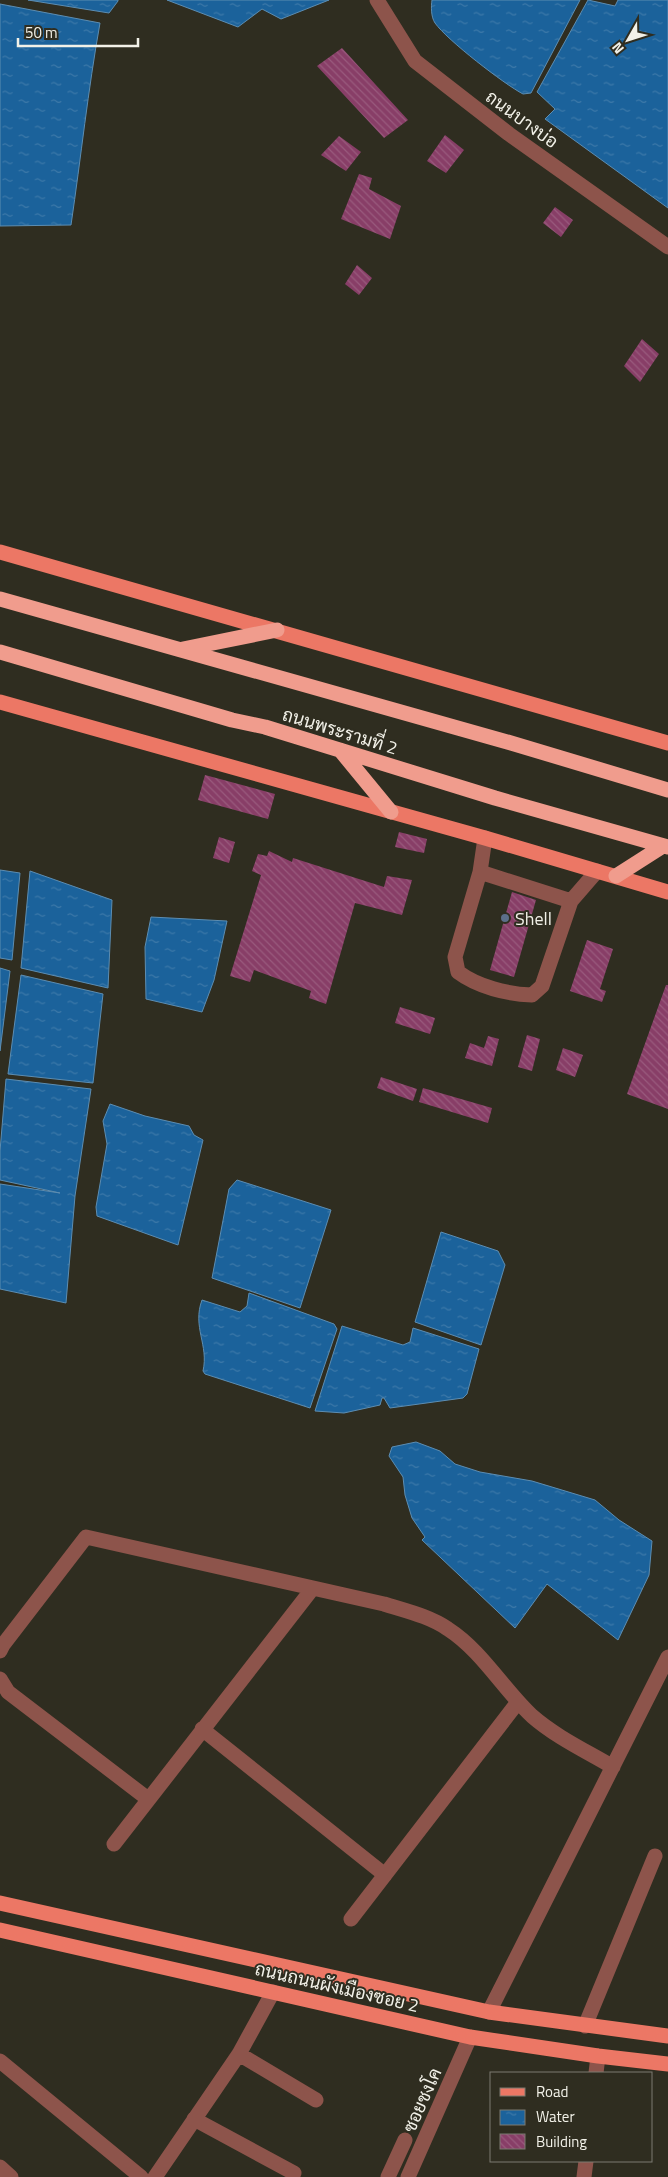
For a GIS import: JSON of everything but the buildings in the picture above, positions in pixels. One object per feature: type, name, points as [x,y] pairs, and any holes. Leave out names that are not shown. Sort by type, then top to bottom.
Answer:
[{"type":"highway","name":"ถนนพระรามที่ 2","points":[[0,600],[511,743],[668,790]]},
{"type":"highway","points":[[179,650],[277,630]]},
{"type":"highway","name":"ถนนพระรามที่ 2","points":[[0,652],[340,750],[665,847]]},
{"type":"highway","points":[[340,750],[391,812]]},
{"type":"highway","points":[[616,876],[665,847]]},
{"type":"main road","points":[[0,552],[668,743]]},
{"type":"main road","points":[[0,702],[485,838],[668,892]]},
{"type":"main road","name":"ถนนถนนผังเมืองซอย 2","points":[[0,1903],[302,1972],[489,2012],[668,2036]]},
{"type":"main road","name":"ถนนถนนผังเมืองซอย 2","points":[[0,1930],[470,2037],[598,2056],[668,2064]]},
{"type":"main road","points":[[297,1997],[302,1972]]},
{"type":"street","name":"ถนนบางบ่อ","points":[[377,0],[414,62],[509,134],[668,247]]},
{"type":"street","points":[[485,838],[480,872],[455,957],[458,972],[471,982],[518,995],[532,995],[542,986],[570,901],[597,871]]},
{"type":"street","points":[[480,872],[570,901]]},
{"type":"street","points":[[0,1651],[86,1537],[384,1604],[429,1618],[449,1629],[476,1654],[518,1702],[534,1717],[554,1733],[613,1767]]},
{"type":"street","points":[[114,1844],[313,1588]]},
{"type":"street","points":[[489,2012],[668,1657]]},
{"type":"street","points":[[0,1680],[8,1692],[148,1799]]},
{"type":"street","points":[[351,1919],[518,1702]]},
{"type":"street","points":[[202,1729],[385,1875]]},
{"type":"street","points":[[585,2026],[655,1856]]},
{"type":"street","points":[[155,2177],[239,2054],[273,1992]]},
{"type":"street","name":"ซอยชงโค","points":[[408,2177],[470,2037]]},
{"type":"street","points":[[239,2054],[316,2100]]},
{"type":"street","points":[[596,2072],[598,2056]]},
{"type":"street","points":[[0,2061],[141,2177]]},
{"type":"street","points":[[194,2120],[294,2173]]},
{"type":"street","points":[[388,2177],[405,2140]]},
{"type":"street","points":[[584,2177],[586,2162]]},
{"type":"street","points":[[0,2168],[11,2177]]},
{"type":"water","points":[[28,0],[118,0],[118,1],[109,13]]},
{"type":"water","points":[[167,0],[329,0],[281,19],[262,9],[238,27]]},
{"type":"water","points":[[432,0],[580,0],[531,93],[523,94],[476,61],[441,31],[433,18]]},
{"type":"water","points":[[588,0],[615,6],[618,0],[668,0],[668,208],[545,119],[555,109],[537,92]]},
{"type":"water","points":[[0,4],[100,23],[71,225],[0,226]]},
{"type":"water","points":[[0,870],[20,873],[12,960],[0,958]]},
{"type":"water","points":[[30,871],[112,900],[108,988],[21,968]]},
{"type":"water","points":[[151,917],[227,921],[214,980],[202,1012],[146,999],[145,947]]},
{"type":"water","points":[[0,968],[10,971],[0,1051]]},
{"type":"water","points":[[21,975],[103,994],[93,1083],[8,1074]]},
{"type":"water","points":[[6,1079],[91,1089],[75,1196],[66,1303],[0,1289],[0,1184],[60,1193],[0,1180],[0,1151]]},
{"type":"water","points":[[110,1104],[145,1116],[189,1126],[194,1135],[203,1140],[178,1245],[97,1216],[96,1207],[107,1144],[103,1121]]},
{"type":"water","points":[[237,1180],[331,1210],[300,1308],[212,1278],[229,1189]]},
{"type":"water","points":[[441,1232],[498,1251],[505,1265],[481,1345],[415,1322]]},
{"type":"water","points":[[249,1293],[334,1324],[337,1329],[310,1408],[205,1374],[203,1371],[204,1353],[199,1319],[202,1300],[240,1312],[247,1306]]},
{"type":"water","points":[[342,1326],[403,1345],[410,1342],[413,1328],[479,1349],[467,1394],[463,1398],[390,1408],[384,1398],[382,1398],[380,1405],[344,1413],[315,1411]]},
{"type":"water","points":[[416,1442],[440,1451],[455,1464],[480,1472],[532,1481],[595,1500],[619,1520],[652,1541],[649,1575],[618,1640],[547,1584],[515,1628],[422,1540],[425,1537],[412,1518],[405,1495],[403,1477],[389,1456],[392,1447]]},
{"type":"place","name":"Shell","points":[[505,918]]}]
